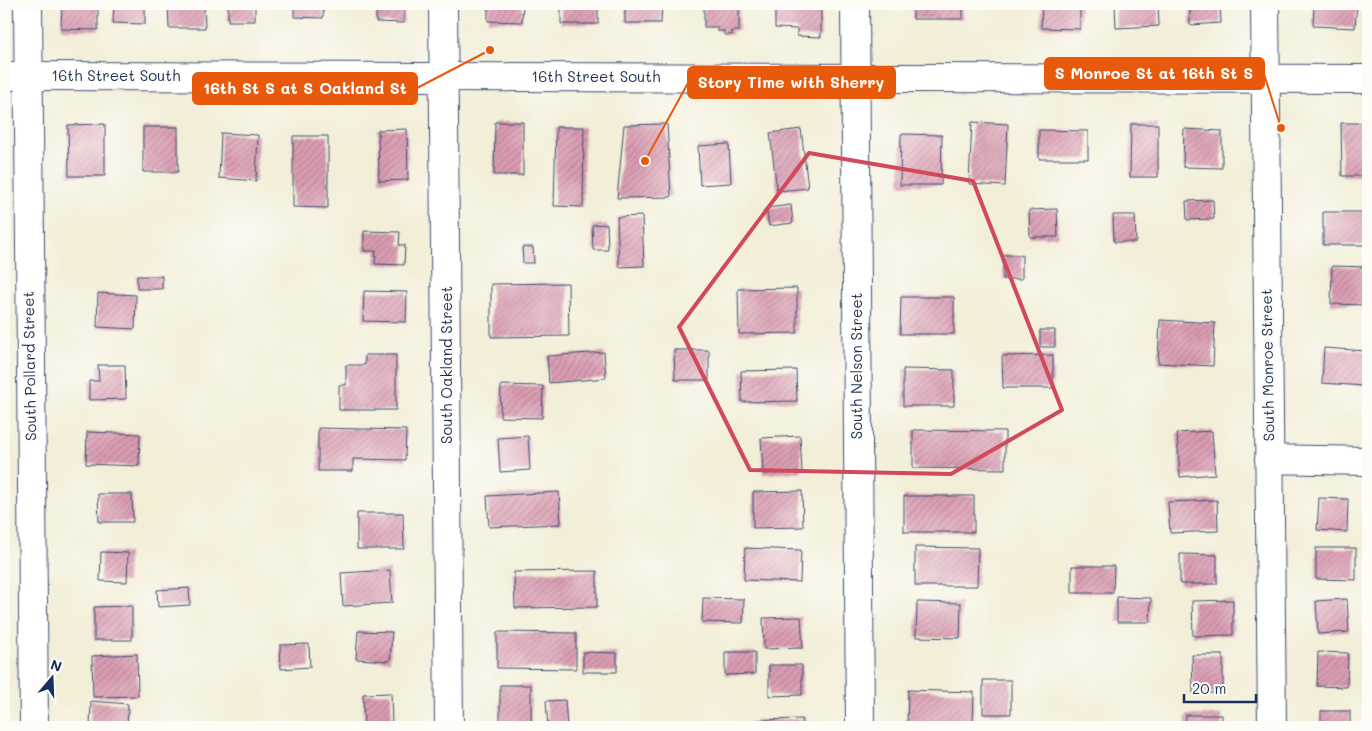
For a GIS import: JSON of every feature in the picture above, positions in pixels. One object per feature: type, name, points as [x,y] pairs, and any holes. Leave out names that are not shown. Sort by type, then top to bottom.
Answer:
[{"type":"street","name":"South Pollard Street","points":[[28,4],[16,76],[34,727]]},
{"type":"street","name":"South Oakland Street","points":[[443,4],[449,727]]},
{"type":"street","name":"South Nelson Street","points":[[855,4],[860,727]]},
{"type":"street","name":"South Monroe Street","points":[[1265,4],[1272,727]]},
{"type":"street","name":"16th Street South","points":[[16,76],[1368,80]]},
{"type":"street","points":[[1269,459],[1368,461]]},
{"type":"highlighted area","points":[[809,153],[973,181],[1062,410],[951,474],[750,470],[679,327]]},
{"type":"building","points":[[62,4],[98,4],[98,30],[61,29]]},
{"type":"building","points":[[114,4],[145,4],[145,24],[113,23]]},
{"type":"building","points":[[168,4],[204,4],[205,28],[169,28]]},
{"type":"building","points":[[228,4],[255,4],[255,21],[228,21]]},
{"type":"building","points":[[294,4],[324,4],[323,18],[294,17]]},
{"type":"building","points":[[376,4],[404,4],[404,23],[376,22]]},
{"type":"building","points":[[488,4],[523,4],[522,22],[488,21]]},
{"type":"building","points":[[561,4],[598,4],[598,24],[561,24]]},
{"type":"building","points":[[625,4],[662,4],[661,23],[625,23]]},
{"type":"building","points":[[739,4],[739,31],[732,31],[732,35],[724,35],[724,31],[717,31],[717,27],[704,27],[704,5]]},
{"type":"building","points":[[775,4],[821,4],[821,37],[797,36],[797,29],[775,28]]},
{"type":"building","points":[[913,4],[963,4],[963,19],[913,19]]},
{"type":"building","points":[[1042,4],[1080,4],[1080,29],[1041,28]]},
{"type":"building","points":[[1115,4],[1158,4],[1159,26],[1116,28]]},
{"type":"building","points":[[1190,4],[1220,4],[1221,23],[1190,25]]},
{"type":"building","points":[[1314,4],[1357,4],[1355,28],[1313,26]]},
{"type":"building","points":[[495,122],[523,122],[523,175],[494,175]]},
{"type":"building","points":[[972,122],[1008,124],[1005,186],[969,184]]},
{"type":"building","points":[[1341,123],[1368,123],[1368,176],[1342,176]]},
{"type":"building","points":[[105,124],[105,176],[69,176],[68,125]]},
{"type":"building","points":[[667,124],[671,197],[617,198],[624,125]]},
{"type":"building","points":[[1131,124],[1158,124],[1158,177],[1130,177]]},
{"type":"building","points":[[143,127],[178,127],[178,172],[143,172]]},
{"type":"building","points":[[556,127],[584,127],[583,207],[554,206]]},
{"type":"building","points":[[407,129],[408,180],[379,181],[378,130]]},
{"type":"building","points":[[801,129],[808,188],[777,191],[770,133]]},
{"type":"building","points":[[1184,129],[1222,131],[1222,168],[1183,167]]},
{"type":"building","points":[[1039,130],[1088,131],[1088,159],[1039,159]]},
{"type":"building","points":[[221,133],[258,135],[256,181],[219,178]]},
{"type":"building","points":[[901,134],[942,135],[941,185],[900,185]]},
{"type":"building","points":[[293,136],[328,136],[328,208],[293,207]]},
{"type":"building","points":[[729,144],[731,183],[700,185],[698,146]]},
{"type":"building","points":[[1213,200],[1214,219],[1187,220],[1186,201]]},
{"type":"building","points":[[791,205],[793,223],[769,226],[766,208]]},
{"type":"building","points":[[1057,209],[1058,237],[1030,237],[1029,210]]},
{"type":"building","points":[[1323,212],[1365,212],[1365,245],[1323,245]]},
{"type":"building","points":[[1113,215],[1135,215],[1136,242],[1114,242]]},
{"type":"building","points":[[642,216],[644,266],[619,267],[617,217]]},
{"type":"building","points":[[607,224],[608,250],[593,250],[592,225]]},
{"type":"building","points":[[364,231],[400,232],[399,245],[405,245],[404,265],[375,264],[376,251],[364,251]]},
{"type":"building","points":[[522,247],[533,247],[534,263],[523,263]]},
{"type":"building","points":[[1003,255],[1022,255],[1022,279],[1003,279]]},
{"type":"building","points":[[1332,266],[1368,267],[1368,305],[1331,304]]},
{"type":"building","points":[[137,276],[162,276],[162,289],[137,289]]},
{"type":"building","points":[[568,283],[569,336],[491,337],[491,284]]},
{"type":"building","points":[[797,288],[797,333],[739,334],[738,289]]},
{"type":"building","points":[[364,291],[407,292],[406,322],[363,321]]},
{"type":"building","points":[[98,293],[136,295],[135,329],[97,327]]},
{"type":"building","points":[[901,297],[954,297],[954,334],[900,334]]},
{"type":"building","points":[[1160,320],[1215,323],[1213,366],[1158,363]]},
{"type":"building","points":[[1040,330],[1055,330],[1055,347],[1040,347]]},
{"type":"building","points":[[1324,348],[1367,351],[1364,386],[1322,383]]},
{"type":"building","points":[[674,350],[709,350],[709,380],[675,380]]},
{"type":"building","points":[[604,352],[606,378],[549,383],[547,356]]},
{"type":"building","points":[[365,355],[396,355],[396,410],[339,410],[339,385],[346,385],[346,365],[365,365]]},
{"type":"building","points":[[1053,355],[1053,388],[1003,388],[1002,356]]},
{"type":"building","points":[[98,365],[125,365],[126,399],[89,400],[89,381],[99,381]]},
{"type":"building","points":[[903,369],[954,370],[954,406],[903,406]]},
{"type":"building","points":[[796,370],[797,401],[742,402],[741,371]]},
{"type":"building","points":[[501,385],[543,386],[542,418],[500,417]]},
{"type":"building","points":[[318,428],[406,430],[405,460],[353,459],[353,471],[318,471]]},
{"type":"building","points":[[913,430],[1005,431],[1005,469],[913,468]]},
{"type":"building","points":[[1212,431],[1215,474],[1180,477],[1177,433]]},
{"type":"building","points":[[87,432],[140,434],[139,466],[86,464]]},
{"type":"building","points":[[528,436],[530,470],[500,472],[498,438]]},
{"type":"building","points":[[800,436],[802,472],[763,474],[761,438]]},
{"type":"building","points":[[802,491],[803,527],[753,528],[753,492]]},
{"type":"building","points":[[559,492],[561,524],[489,527],[487,496]]},
{"type":"building","points":[[98,494],[132,494],[133,522],[99,522]]},
{"type":"building","points":[[904,496],[974,496],[974,532],[904,532]]},
{"type":"building","points":[[1319,498],[1348,499],[1347,532],[1317,530]]},
{"type":"building","points":[[1217,500],[1218,531],[1170,533],[1168,502]]},
{"type":"building","points":[[357,513],[403,513],[404,549],[357,549]]},
{"type":"building","points":[[915,547],[978,548],[977,586],[915,586]]},
{"type":"building","points":[[745,548],[801,550],[800,582],[744,580]]},
{"type":"building","points":[[1316,548],[1356,548],[1356,580],[1316,579]]},
{"type":"building","points":[[101,552],[128,553],[127,582],[100,581]]},
{"type":"building","points":[[1180,554],[1217,555],[1217,584],[1180,584]]},
{"type":"building","points":[[1072,566],[1114,566],[1113,593],[1072,593]]},
{"type":"building","points":[[390,570],[392,603],[343,606],[341,573]]},
{"type":"building","points":[[597,571],[597,607],[515,608],[514,572]]},
{"type":"building","points":[[189,588],[190,605],[158,607],[157,590]]},
{"type":"building","points":[[1117,597],[1151,598],[1150,622],[1117,622]]},
{"type":"building","points":[[703,598],[744,599],[743,623],[702,622]]},
{"type":"building","points":[[1347,599],[1349,632],[1318,634],[1316,601]]},
{"type":"building","points":[[1233,600],[1233,635],[1193,636],[1192,601]]},
{"type":"building","points":[[917,602],[961,603],[960,638],[916,637]]},
{"type":"building","points":[[132,606],[132,640],[94,640],[94,607]]},
{"type":"building","points":[[801,617],[803,648],[764,649],[763,618]]},
{"type":"building","points":[[358,631],[392,632],[390,661],[356,659]]},
{"type":"building","points":[[497,632],[576,633],[576,669],[497,668]]},
{"type":"building","points":[[309,644],[310,667],[281,669],[280,645]]},
{"type":"building","points":[[583,652],[617,653],[617,672],[583,672]]},
{"type":"building","points":[[725,652],[755,652],[755,674],[725,675]]},
{"type":"building","points":[[1318,652],[1348,653],[1347,687],[1317,686]]},
{"type":"building","points":[[137,654],[138,696],[93,697],[92,656]]},
{"type":"building","points":[[1192,655],[1223,655],[1223,693],[1193,693]]},
{"type":"building","points":[[769,665],[802,665],[802,695],[769,696]]},
{"type":"building","points":[[983,680],[1011,680],[1011,714],[983,714]]},
{"type":"building","points":[[500,685],[531,685],[531,723],[500,723]]},
{"type":"building","points":[[908,690],[974,692],[973,727],[907,727]]},
{"type":"building","points":[[391,693],[392,727],[364,727],[363,694]]},
{"type":"building","points":[[565,700],[567,727],[548,727],[546,701]]},
{"type":"building","points":[[91,701],[128,704],[127,727],[90,727]]},
{"type":"building","points":[[1321,711],[1350,711],[1350,727],[1321,727]]},
{"type":"building","points":[[1186,715],[1222,715],[1222,727],[1185,727]]},
{"type":"building","points":[[802,719],[802,727],[755,727],[755,720]]},
{"type":"place","name":"16th St S at S Oakland St","points":[[490,50]]},
{"type":"place","name":"S Monroe St at 16th St S","points":[[1281,128]]},
{"type":"place","name":"Story Time with Sherry","points":[[645,161]]}]
